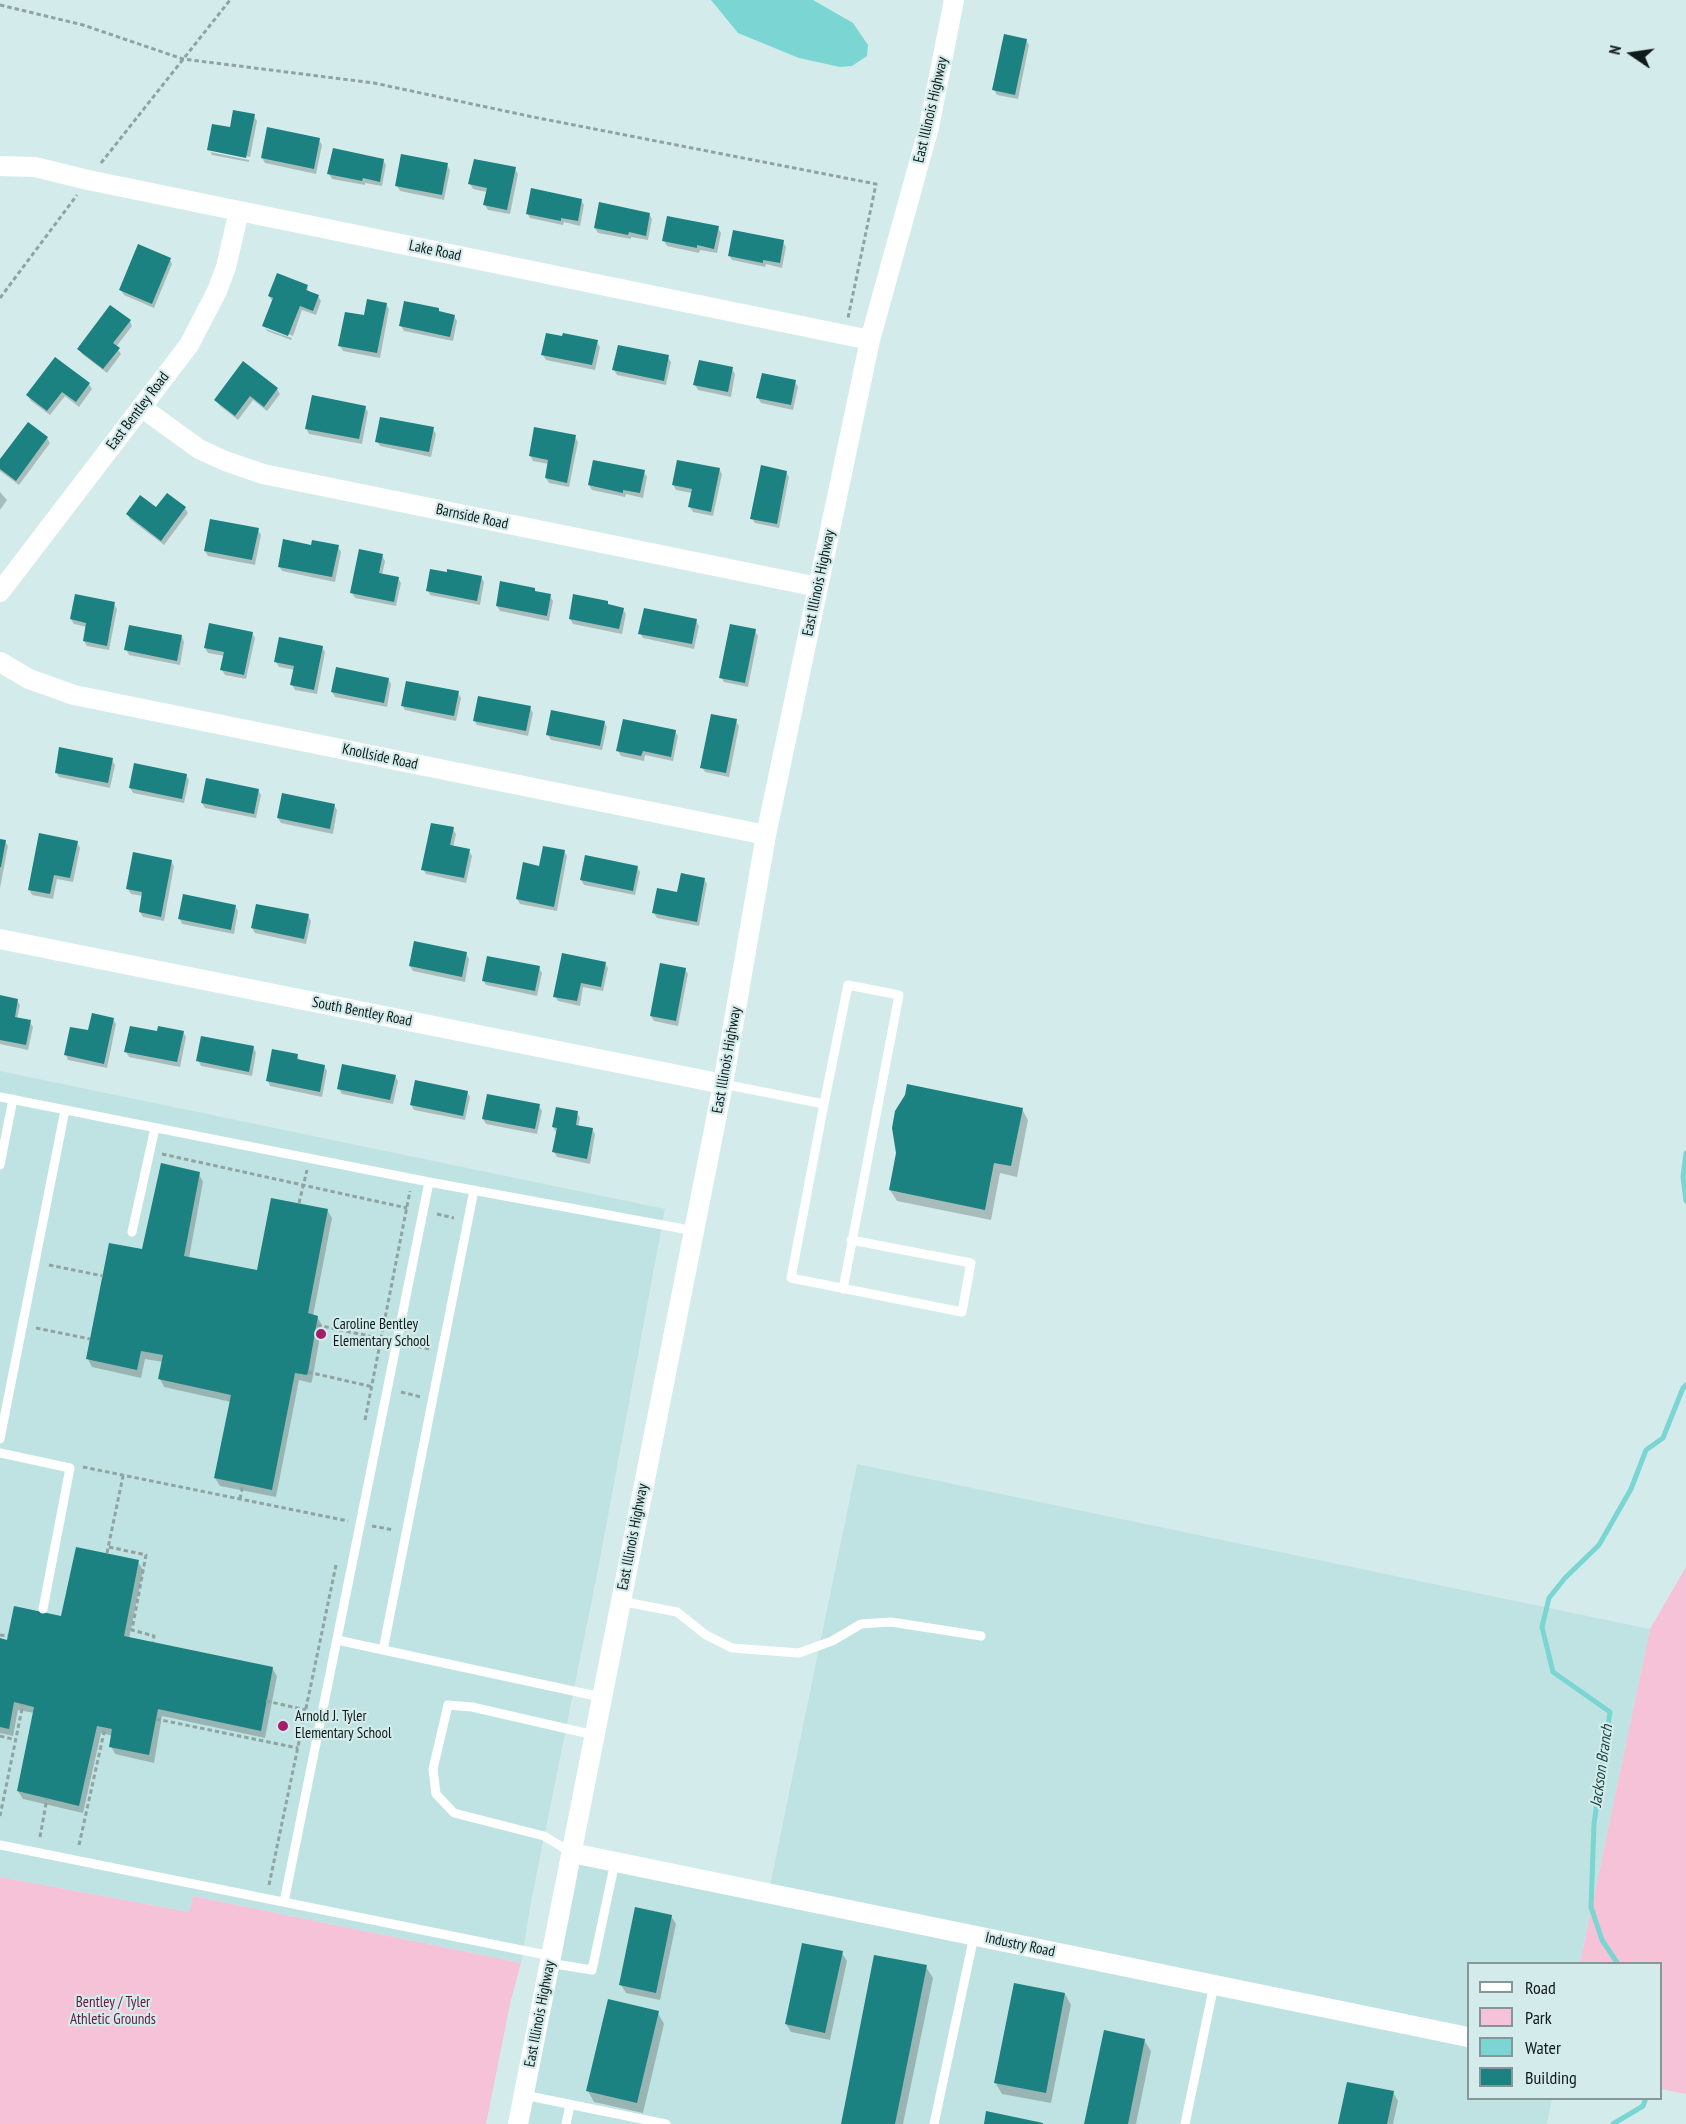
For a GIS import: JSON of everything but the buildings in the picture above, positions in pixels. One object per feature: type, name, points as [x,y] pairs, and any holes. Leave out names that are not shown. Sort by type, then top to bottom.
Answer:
[{"type":"street","name":"East Illinois Highway","points":[[518,2124],[695,1231],[766,835],[870,340],[930,127],[954,0]]},
{"type":"street","name":"Lake Road","points":[[0,166],[35,167],[88,180],[870,340]]},
{"type":"street","name":"East Bentley Road","points":[[0,592],[189,345],[203,320],[226,267],[239,211]]},
{"type":"street","name":"Barnside Road","points":[[141,407],[199,449],[263,474],[818,587]]},
{"type":"street","name":"Knollside Road","points":[[0,662],[29,679],[74,695],[766,835]]},
{"type":"street","name":"South Bentley Road","points":[[0,939],[723,1084]]},
{"type":"street","name":"Industry Road","points":[[572,1853],[1467,2037]]},
{"type":"lane","points":[[843,1289],[851,1240],[899,995],[848,985],[790,1278],[843,1289],[962,1312],[971,1263],[851,1240]]},
{"type":"lane","points":[[723,1084],[824,1104]]},
{"type":"lane","points":[[0,1097],[413,1179],[695,1231]]},
{"type":"lane","points":[[0,1165],[13,1099]]},
{"type":"lane","points":[[0,1439],[64,1110]]},
{"type":"lane","points":[[132,1232],[155,1128]]},
{"type":"lane","points":[[284,1902],[429,1182]]},
{"type":"lane","points":[[383,1650],[474,1190]]},
{"type":"lane","points":[[0,1453],[70,1468],[43,1609]]},
{"type":"lane","points":[[620,1601],[677,1612],[706,1635],[732,1648],[799,1653],[832,1641],[861,1624],[891,1622],[981,1636]]},
{"type":"lane","points":[[337,1640],[601,1697]]},
{"type":"lane","points":[[572,1853],[544,1836],[454,1814],[436,1794],[433,1769],[448,1705],[472,1707],[594,1735]]},
{"type":"lane","points":[[0,1845],[266,1898],[592,1970],[615,1862]]},
{"type":"lane","points":[[934,2124],[974,1936]]},
{"type":"lane","points":[[1185,2124],[1214,1985]]},
{"type":"lane","points":[[524,2095],[666,2124]]},
{"type":"lane","points":[[566,2124],[570,2104]]},
{"type":"path","points":[[0,298],[88,180],[230,0]]},
{"type":"path","points":[[0,5],[83,25],[183,59],[374,83],[533,117],[876,184],[844,335]]},
{"type":"path","points":[[150,1151],[468,1220]]},
{"type":"path","points":[[299,1203],[309,1158]]},
{"type":"path","points":[[365,1420],[413,1179]]},
{"type":"path","points":[[34,1263],[103,1276]]},
{"type":"path","points":[[22,1325],[90,1339]]},
{"type":"path","points":[[317,1325],[442,1352]]},
{"type":"path","points":[[308,1372],[432,1399]]},
{"type":"path","points":[[70,1468],[82,1467],[406,1533]]},
{"type":"path","points":[[106,1553],[123,1475]]},
{"type":"path","points":[[240,1499],[243,1484]]},
{"type":"path","points":[[343,1531],[345,1520]]},
{"type":"path","points":[[109,1547],[146,1556],[132,1630],[154,1636],[153,1642]]},
{"type":"path","points":[[266,1898],[336,1565]]},
{"type":"path","points":[[0,1635],[8,1636]]},
{"type":"path","points":[[266,1701],[306,1710]]},
{"type":"path","points":[[0,1816],[23,1704]]},
{"type":"path","points":[[156,1719],[298,1748]]},
{"type":"path","points":[[80,1845],[105,1728]]},
{"type":"path","points":[[0,1736],[16,1740]]},
{"type":"path","points":[[40,1838],[47,1798]]},
{"type":"shaded area","points":[[0,1071],[665,1209],[597,1575],[531,1902],[521,1963],[193,1896],[189,1912],[0,1877]]},
{"type":"shaded area","points":[[857,1464],[1650,1629],[1580,1962],[1467,1962],[1467,2100],[1552,2100],[1547,2124],[523,2124],[578,1861],[767,1900]]},
{"type":"green space","points":[[1686,1567],[1686,2094],[1662,2089],[1662,1962],[1580,1962],[1650,1629]]},
{"type":"green space","name":"Bentley / Tyler Athletic Grounds","points":[[0,1877],[189,1912],[193,1896],[521,1963],[510,2004],[486,2124],[0,2124]]},
{"type":"water","points":[[711,0],[813,0],[853,23],[868,45],[867,56],[852,66],[840,67],[799,58],[738,33]]},
{"type":"waterway","name":"Jackson Branch","points":[[1686,1153],[1683,1177],[1686,1201]]},
{"type":"waterway","name":"Jackson Branch","points":[[1617,1962],[1602,1940],[1591,1907],[1594,1824],[1610,1712],[1553,1672],[1542,1627],[1549,1598],[1565,1578],[1599,1545],[1631,1489],[1646,1450],[1663,1438],[1686,1385]]},
{"type":"waterway","name":"Jackson Branch","points":[[1613,2124],[1643,2106],[1645,2100]]},
{"type":"place","name":"Caroline Bentley Elementary School","points":[[321,1334]]},
{"type":"place","name":"Arnold J. Tyler Elementary School","points":[[283,1726]]}]
